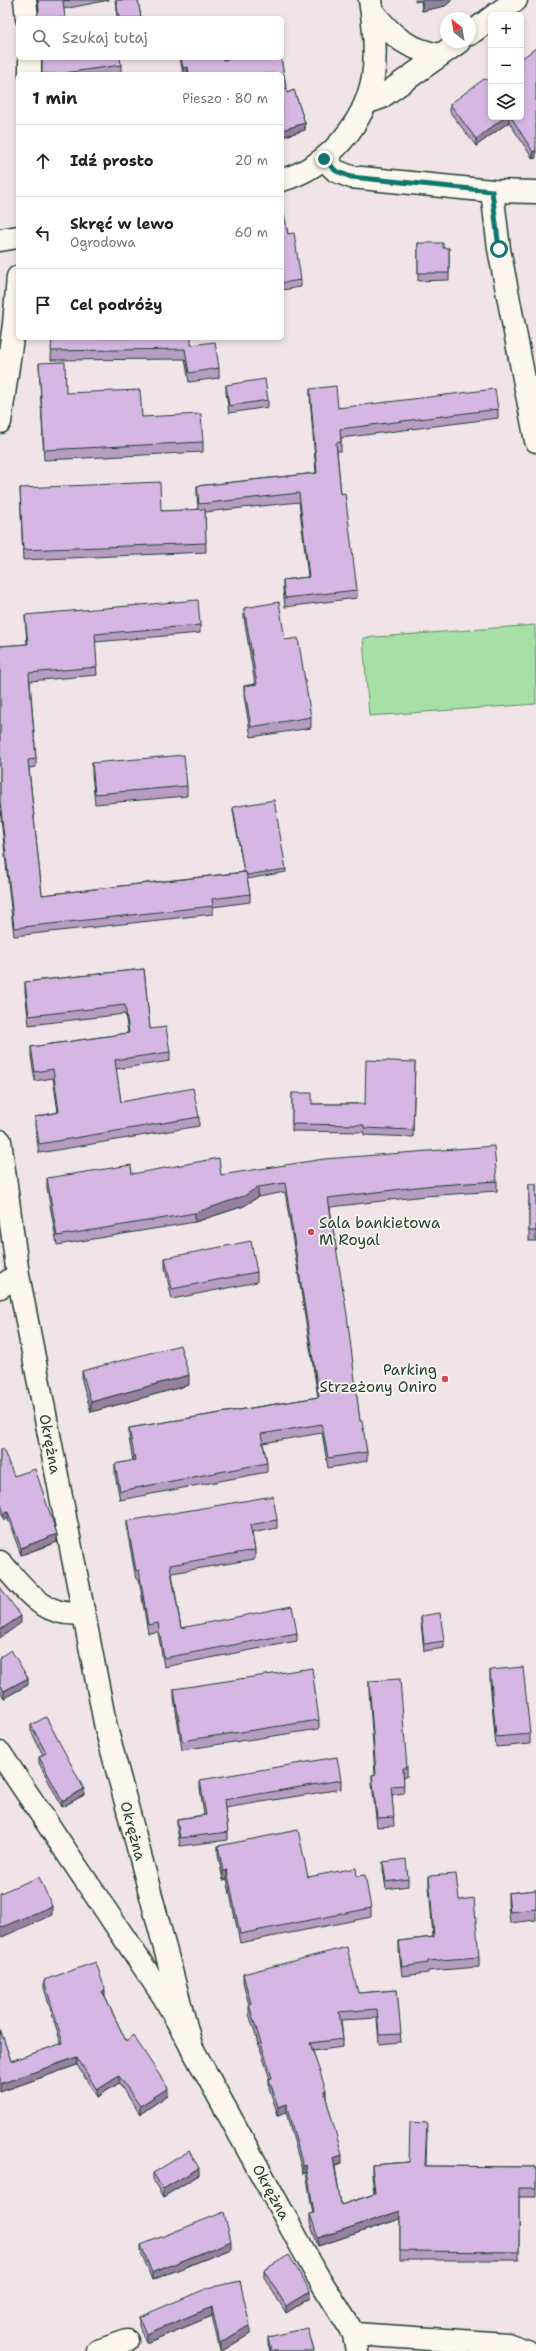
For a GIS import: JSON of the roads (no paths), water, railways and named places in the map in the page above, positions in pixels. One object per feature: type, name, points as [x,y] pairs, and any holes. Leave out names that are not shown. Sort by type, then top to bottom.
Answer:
[{"type":"street","points":[[25,0],[27,16]]},
{"type":"street","points":[[500,12],[516,0]]},
{"type":"street","points":[[371,6],[384,26],[407,46],[422,52],[440,55]]},
{"type":"street","points":[[284,179],[304,172],[324,159],[350,129],[366,103],[373,77],[375,50],[371,6]]},
{"type":"street","points":[[476,29],[488,20]]},
{"type":"street","points":[[366,103],[380,98],[450,48]]},
{"type":"street","points":[[30,60],[30,72]]},
{"type":"street","points":[[324,159],[336,171],[351,177],[492,191],[536,192]]},
{"type":"street","points":[[492,191],[499,249],[536,441]]},
{"type":"street","points":[[0,240],[16,237]]},
{"type":"street","points":[[0,422],[16,300]]},
{"type":"street","name":"Okrężna","points":[[0,1141],[18,1275],[82,1613],[106,1728],[192,2049]]},
{"type":"street","points":[[0,1287],[18,1275]]},
{"type":"street","points":[[0,1562],[39,1604],[56,1612],[69,1614],[82,1613]]},
{"type":"street","name":"Okrężna","points":[[0,1753],[164,1997],[355,2342],[507,2344],[527,2351]]},
{"type":"street","points":[[98,2351],[127,2341]]},
{"type":"place","name":"Sala bankietowa M Royal","points":[[311,1232]]},
{"type":"place","name":"Parking Strzeżony Oniro","points":[[445,1379]]}]
